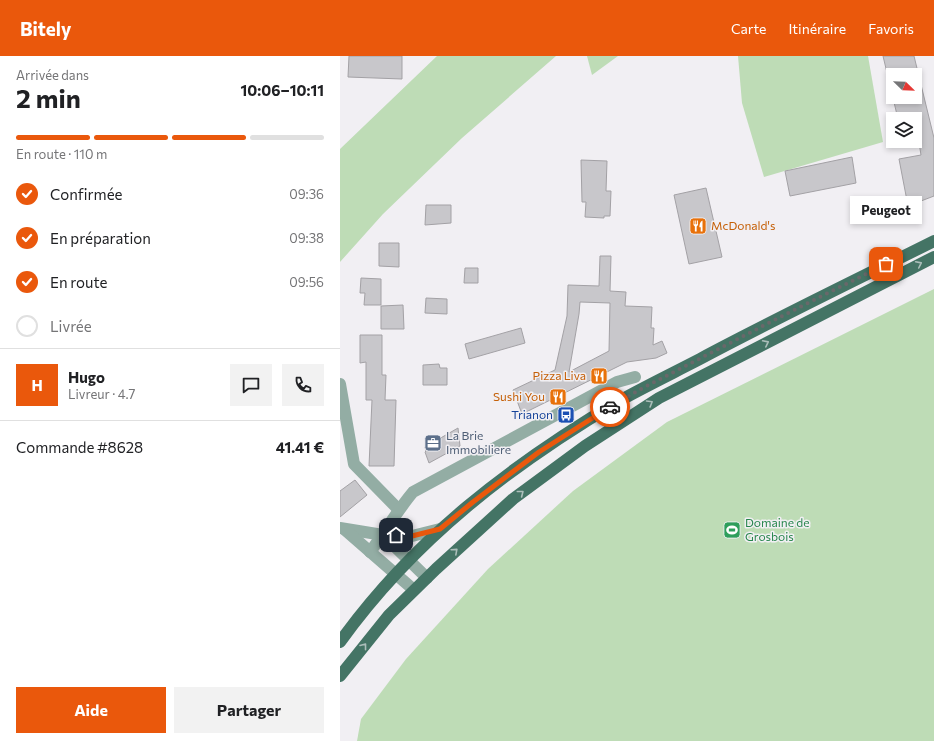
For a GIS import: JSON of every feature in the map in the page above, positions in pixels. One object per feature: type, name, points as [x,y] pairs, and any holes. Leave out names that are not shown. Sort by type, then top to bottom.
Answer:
[{"type":"main road","points":[[340,642],[396,574],[440,529],[539,452],[619,402],[788,313],[934,240]]},
{"type":"main road","points":[[340,676],[389,615],[513,499],[627,418],[659,398],[934,257]]},
{"type":"street","points":[[370,552],[383,535],[398,509],[413,492],[617,382],[635,378]]},
{"type":"street","points":[[340,384],[354,464],[398,509]]},
{"type":"street","points":[[341,530],[383,535],[412,536],[440,529]]},
{"type":"street","points":[[341,530],[370,552],[414,590]]},
{"type":"street","points":[[383,535],[428,578]]},
{"type":"green space","points":[[437,56],[556,56],[462,138],[383,214],[340,262],[340,149]]},
{"type":"green space","points":[[587,56],[618,56],[592,75]]},
{"type":"green space","points":[[738,56],[868,56],[883,142],[764,177],[742,103]]},
{"type":"green space","name":"Domaine de Grosbois","points":[[934,289],[934,741],[357,741],[361,719],[406,659],[488,569],[573,491],[667,422]]},
{"type":"building","points":[[349,56],[402,56],[402,79],[348,77]]},
{"type":"building","points":[[883,56],[914,56],[917,68],[886,69]]},
{"type":"building","points":[[922,89],[934,138],[934,196],[908,206],[899,159],[921,155],[920,148],[922,148],[922,112],[896,112],[894,104],[922,104]]},
{"type":"building","points":[[852,157],[856,183],[790,196],[785,171]]},
{"type":"building","points":[[581,160],[607,161],[606,191],[611,191],[610,216],[604,216],[604,218],[585,217],[586,202],[582,202]]},
{"type":"building","name":"McDonald's","points":[[706,188],[722,257],[689,264],[674,195]]},
{"type":"building","points":[[426,205],[451,205],[451,223],[425,225]]},
{"type":"building","points":[[379,243],[399,243],[399,267],[379,266]]},
{"type":"building","points":[[600,256],[611,256],[610,291],[626,292],[625,306],[652,307],[651,328],[654,328],[653,345],[662,341],[667,353],[656,358],[627,362],[522,414],[513,390],[555,370],[567,316],[568,285],[599,286]],"holes":[[[580,302],[610,303],[609,351],[569,372]]]},
{"type":"building","points":[[465,268],[478,268],[478,283],[464,283]]},
{"type":"building","points":[[361,278],[381,279],[381,305],[364,305],[365,293],[360,293]]},
{"type":"building","points":[[426,298],[447,299],[447,314],[425,313]]},
{"type":"building","points":[[403,305],[404,329],[381,329],[381,306]]},
{"type":"building","points":[[521,328],[525,343],[469,359],[465,344]]},
{"type":"building","points":[[360,335],[382,335],[382,375],[386,375],[385,400],[396,400],[394,466],[369,466],[372,400],[366,400],[366,362],[360,363]]},
{"type":"building","points":[[439,364],[440,368],[447,368],[447,385],[423,385],[423,365]]},
{"type":"building","points":[[458,428],[460,446],[429,463],[425,452],[425,447]]},
{"type":"building","points":[[355,480],[367,495],[340,517],[340,491]]},
{"type":"way so far","points":[[610,407],[641,389],[886,264]]},
{"type":"place","name":"McDonald's","points":[[698,226]]},
{"type":"place","name":"Peugeot","points":[[886,264]]},
{"type":"place","name":"Pizza Liva","points":[[599,376]]},
{"type":"place","name":"Sushi You","points":[[558,397]]},
{"type":"place","name":"Trianon","points":[[566,415]]},
{"type":"place","name":"La Brie Immobiliere","points":[[433,443]]},
{"type":"place","name":"Domaine de Grosbois","points":[[732,530]]},
{"type":"route","points":[[396,535],[412,536],[440,529],[539,452],[610,407]]}]
